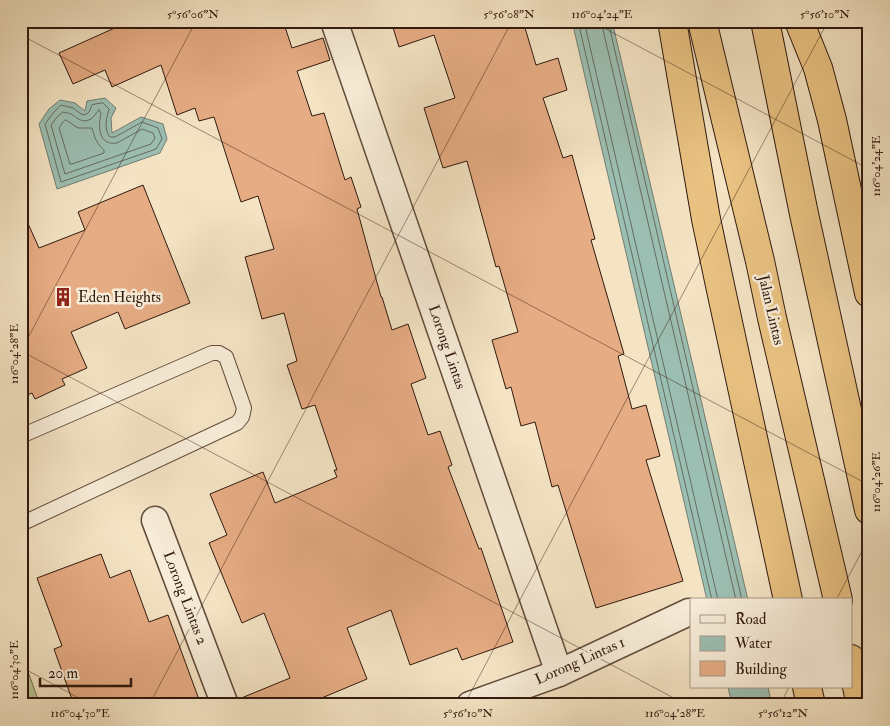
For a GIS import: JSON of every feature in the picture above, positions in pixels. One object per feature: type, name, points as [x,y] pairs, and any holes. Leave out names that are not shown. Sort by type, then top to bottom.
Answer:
[{"type":"highway","points":[[672,21],[710,236],[788,598]]},
{"type":"highway","name":"Jalan Lintas","points":[[702,21],[760,261],[838,598]]},
{"type":"highway","points":[[765,21],[804,214],[869,510]]},
{"type":"highway","points":[[799,21],[818,68],[832,120],[869,293]]},
{"type":"highway","points":[[852,664],[861,705]]},
{"type":"highway","points":[[807,688],[810,705]]},
{"type":"street","name":"Lorong Lintas","points":[[334,21],[559,673]]},
{"type":"street","name":"Lorong Lintas 2","points":[[155,520],[225,705]]},
{"type":"street","name":"Lorong Lintas 1","points":[[470,705],[559,673],[689,612]]},
{"type":"lane","points":[[21,436],[212,354],[220,353],[226,357],[244,408],[242,417],[237,423],[21,524]]},
{"type":"green space","points":[[21,652],[40,705],[21,705]]},
{"type":"water","points":[[572,21],[612,21],[748,598],[707,598]]},
{"type":"water","points":[[105,98],[116,108],[111,118],[112,133],[141,117],[163,124],[167,139],[160,153],[57,189],[39,124],[49,109],[60,100],[75,103],[85,111],[87,101]]},
{"type":"water","points":[[728,688],[768,688],[772,705],[732,705]]},
{"type":"building","points":[[152,21],[283,21],[292,48],[323,38],[330,60],[297,71],[312,116],[324,113],[345,180],[351,177],[361,207],[357,209],[392,330],[408,324],[426,378],[411,384],[428,435],[440,431],[452,465],[448,467],[479,549],[481,548],[513,642],[462,660],[457,648],[410,665],[391,610],[347,628],[367,679],[305,705],[240,705],[239,699],[290,678],[264,613],[242,623],[209,543],[227,535],[210,494],[263,472],[275,503],[337,477],[334,470],[337,470],[315,405],[302,409],[287,365],[297,361],[284,313],[262,319],[245,257],[274,249],[258,196],[241,202],[214,117],[199,121],[195,108],[177,115],[161,65],[112,87],[105,70],[73,84],[59,53],[128,22],[131,28]]},
{"type":"building","points":[[391,21],[523,21],[536,65],[558,58],[567,90],[543,98],[563,158],[572,155],[595,239],[591,240],[624,354],[618,356],[632,409],[646,405],[660,456],[646,460],[683,581],[596,608],[558,485],[552,487],[535,422],[521,426],[511,387],[506,389],[492,340],[518,332],[499,266],[496,267],[467,161],[443,168],[424,108],[455,98],[434,35],[399,47]]},
{"type":"building","name":"Eden Heights","points":[[143,185],[190,303],[125,329],[118,312],[71,332],[87,368],[62,379],[65,385],[35,399],[32,393],[21,398],[21,208],[39,248],[85,230],[78,212]]},
{"type":"building","points":[[101,554],[110,578],[130,570],[149,622],[168,615],[201,705],[74,705],[54,649],[62,646],[37,578]]},
{"type":"place","name":"Eden Heights","points":[[63,297]]}]
